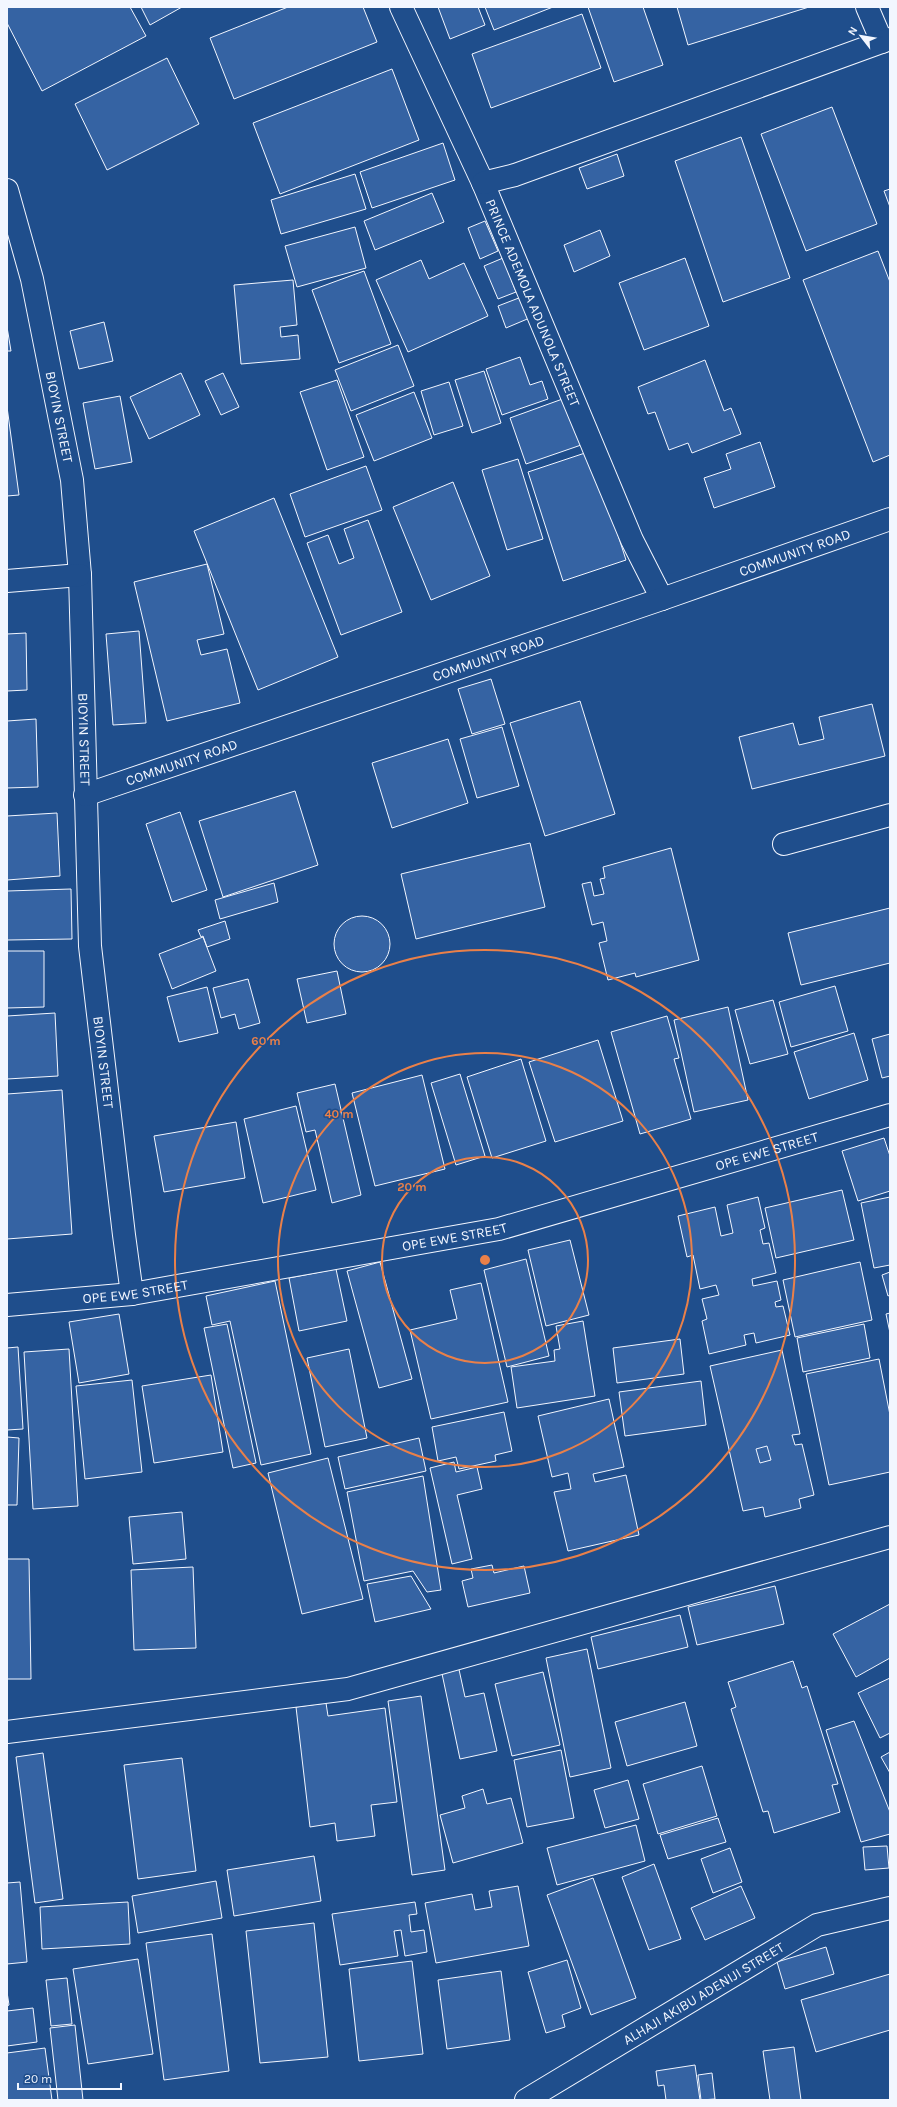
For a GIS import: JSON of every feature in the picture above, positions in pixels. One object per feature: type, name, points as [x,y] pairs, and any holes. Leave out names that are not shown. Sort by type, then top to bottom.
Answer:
[{"type":"street","name":"PRINCE ADEMOLA ADUNOLA STREET","points":[[401,7],[483,184],[632,540],[662,599]]},
{"type":"street","points":[[483,184],[515,175],[886,41],[867,7]]},
{"type":"street","name":"BIOYIN STREET","points":[[7,190],[32,279],[72,480],[80,575],[90,946],[132,1294]]},
{"type":"street","name":"COMMUNITY ROAD","points":[[85,795],[662,599],[890,519]]},
{"type":"street","points":[[7,581],[80,575]]},
{"type":"street","points":[[784,844],[890,815]]},
{"type":"street","name":"OPE EWE STREET","points":[[7,1306],[132,1294],[499,1229],[889,1116]]},
{"type":"street","points":[[7,1732],[348,1689],[890,1537]]},
{"type":"street","name":"ALHAJI AKIBU ADENIJI STREET","points":[[526,2100],[818,1925],[890,1908]]},
{"type":"building","points":[[7,7],[130,7],[146,36],[42,91],[7,23]]},
{"type":"building","points":[[141,7],[182,7],[150,25]]},
{"type":"building","points":[[288,7],[363,7],[377,42],[234,99],[210,38]]},
{"type":"building","points":[[438,7],[478,7],[485,25],[450,39]]},
{"type":"building","points":[[485,7],[553,7],[494,30]]},
{"type":"building","points":[[588,7],[643,7],[663,65],[614,82]]},
{"type":"building","points":[[677,7],[809,7],[688,45]]},
{"type":"building","points":[[582,14],[601,68],[491,108],[472,54]]},
{"type":"building","points":[[167,58],[199,124],[107,170],[75,104]]},
{"type":"building","points":[[392,69],[419,140],[280,194],[253,123]]},
{"type":"building","points":[[832,107],[877,224],[806,251],[761,134]]},
{"type":"building","points":[[741,137],[790,278],[723,302],[675,161]]},
{"type":"building","points":[[443,143],[455,180],[372,208],[360,172]]},
{"type":"building","points":[[617,154],[624,176],[587,189],[579,168]]},
{"type":"building","points":[[355,174],[366,209],[281,234],[271,200]]},
{"type":"building","points":[[890,189],[890,207],[884,191]]},
{"type":"building","points":[[432,193],[444,222],[375,250],[364,221]]},
{"type":"building","points":[[485,221],[498,251],[480,259],[468,228]]},
{"type":"building","points":[[355,227],[366,268],[297,287],[285,246]]},
{"type":"building","points":[[600,230],[610,256],[574,272],[564,245]]},
{"type":"building","points":[[878,251],[890,282],[890,455],[873,462],[803,280]]},
{"type":"building","points":[[503,258],[516,292],[498,299],[484,266]]},
{"type":"building","points":[[685,258],[709,326],[644,350],[619,283]]},
{"type":"building","points":[[421,260],[429,279],[464,263],[488,316],[408,352],[376,280]]},
{"type":"building","points":[[364,271],[391,344],[339,363],[312,290]]},
{"type":"building","points":[[293,280],[297,325],[280,327],[281,337],[298,335],[300,359],[241,364],[234,285]]},
{"type":"building","points":[[524,296],[532,317],[506,328],[498,306]]},
{"type":"building","points":[[104,322],[113,361],[79,369],[70,331]]},
{"type":"building","points":[[7,327],[11,351],[7,351]]},
{"type":"building","points":[[398,345],[414,386],[351,411],[335,370]]},
{"type":"building","points":[[520,357],[530,385],[542,381],[548,399],[502,415],[486,369]]},
{"type":"building","points":[[705,360],[724,411],[731,408],[741,434],[692,453],[688,443],[669,450],[655,412],[648,414],[638,387]]},
{"type":"building","points":[[484,371],[501,423],[472,433],[455,380]]},
{"type":"building","points":[[181,373],[200,415],[149,439],[130,397]]},
{"type":"building","points":[[223,373],[239,407],[221,415],[205,381]]},
{"type":"building","points":[[337,380],[364,457],[327,470],[300,392]]},
{"type":"building","points":[[449,382],[463,426],[434,435],[421,391]]},
{"type":"building","points":[[414,392],[432,438],[374,461],[356,415]]},
{"type":"building","points":[[120,396],[132,462],[95,469],[83,403]]},
{"type":"building","points":[[568,397],[584,444],[526,464],[510,418]]},
{"type":"building","points":[[7,407],[19,495],[7,496]]},
{"type":"building","points":[[760,442],[775,487],[714,508],[704,478],[731,469],[726,454]]},
{"type":"building","points":[[591,451],[626,560],[563,581],[528,472]]},
{"type":"building","points":[[518,459],[543,539],[507,550],[482,470]]},
{"type":"building","points":[[366,466],[382,510],[305,537],[290,494]]},
{"type":"building","points":[[453,482],[490,576],[431,600],[393,507]]},
{"type":"building","points":[[274,498],[338,657],[258,690],[194,531]]},
{"type":"building","points":[[368,520],[402,612],[341,635],[307,543],[328,535],[339,564],[354,558],[344,529]]},
{"type":"building","points":[[207,564],[224,634],[197,640],[201,655],[227,649],[240,703],[167,721],[134,582]]},
{"type":"building","points":[[139,631],[146,723],[113,725],[106,634]]},
{"type":"building","points":[[26,633],[27,690],[7,691],[7,634]]},
{"type":"building","points":[[491,679],[505,724],[472,734],[458,689]]},
{"type":"building","points":[[580,701],[615,814],[545,836],[510,723]]},
{"type":"building","points":[[872,704],[885,756],[752,789],[739,737],[793,723],[799,745],[824,739],[819,717]]},
{"type":"building","points":[[36,719],[38,787],[7,788],[7,721]]},
{"type":"building","points":[[502,727],[519,786],[477,798],[460,739]]},
{"type":"building","points":[[448,739],[468,803],[392,828],[372,763]]},
{"type":"building","points":[[295,791],[318,865],[223,897],[199,821]]},
{"type":"building","points":[[180,812],[207,890],[172,902],[146,824]]},
{"type":"building","points":[[57,813],[60,876],[7,880],[7,816]]},
{"type":"building","points":[[530,843],[545,907],[416,939],[401,874]]},
{"type":"building","points":[[671,848],[699,960],[636,977],[635,973],[608,980],[599,943],[607,941],[603,922],[592,925],[582,884],[591,882],[594,896],[604,894],[600,879],[605,878],[603,867]]},
{"type":"building","points":[[274,883],[278,902],[220,919],[215,900]]},
{"type":"building","points":[[71,889],[72,939],[7,940],[7,891]]},
{"type":"building","points":[[890,908],[890,963],[801,985],[788,933]]},
{"type":"building","points":[[356,916],[368,916],[378,920],[386,928],[390,938],[390,950],[386,960],[378,968],[368,972],[356,972],[346,968],[338,960],[334,950],[334,938],[338,928],[346,920]]},
{"type":"building","points":[[225,921],[230,939],[207,947],[203,936],[201,937],[198,930]]},
{"type":"building","points":[[203,937],[216,971],[172,989],[159,954]]},
{"type":"building","points":[[7,951],[44,951],[44,1007],[7,1008]]},
{"type":"building","points":[[337,971],[346,1014],[307,1023],[297,979]]},
{"type":"building","points":[[248,979],[260,1023],[239,1029],[235,1014],[221,1018],[213,988]]},
{"type":"building","points":[[835,986],[848,1031],[791,1047],[779,1002]]},
{"type":"building","points":[[207,987],[218,1033],[179,1042],[167,997]]},
{"type":"building","points":[[773,1000],[788,1054],[750,1064],[735,1010]]},
{"type":"building","points":[[728,1007],[748,1100],[694,1112],[674,1020]]},
{"type":"building","points":[[55,1013],[58,1076],[7,1079],[7,1016]]},
{"type":"building","points":[[667,1016],[679,1058],[674,1059],[691,1119],[640,1134],[611,1032]]},
{"type":"building","points":[[854,1033],[868,1080],[809,1099],[794,1052]]},
{"type":"building","points":[[890,1034],[890,1076],[882,1078],[872,1039]]},
{"type":"building","points":[[598,1040],[623,1121],[555,1142],[529,1062]]},
{"type":"building","points":[[521,1059],[546,1141],[492,1158],[467,1077]]},
{"type":"building","points":[[460,1074],[485,1156],[456,1165],[431,1083]]},
{"type":"building","points":[[422,1075],[445,1169],[375,1186],[352,1093]]},
{"type":"building","points":[[335,1084],[361,1195],[332,1203],[315,1130],[306,1132],[297,1093]]},
{"type":"building","points":[[62,1090],[72,1234],[7,1239],[7,1094]]},
{"type":"building","points":[[296,1106],[316,1190],[263,1203],[244,1119]]},
{"type":"building","points":[[236,1122],[245,1178],[164,1192],[154,1136]]},
{"type":"building","points":[[884,1138],[890,1156],[890,1191],[858,1201],[842,1151]]},
{"type":"building","points":[[842,1190],[854,1240],[776,1258],[765,1208]]},
{"type":"building","points":[[758,1197],[765,1228],[760,1230],[763,1244],[769,1243],[776,1273],[752,1279],[753,1286],[777,1281],[781,1300],[775,1302],[776,1307],[783,1306],[790,1335],[756,1343],[754,1333],[744,1335],[746,1345],[709,1354],[702,1321],[707,1319],[702,1299],[719,1295],[716,1285],[700,1289],[693,1255],[687,1257],[678,1216],[715,1207],[721,1236],[733,1233],[727,1205]]},
{"type":"building","points":[[890,1197],[890,1265],[874,1268],[861,1203]]},
{"type":"building","points":[[570,1240],[589,1315],[546,1326],[528,1250]]},
{"type":"building","points":[[526,1259],[549,1356],[507,1367],[484,1270]]},
{"type":"building","points":[[380,1262],[412,1379],[379,1388],[347,1271]]},
{"type":"building","points":[[860,1262],[872,1320],[795,1337],[783,1280]]},
{"type":"building","points":[[336,1269],[347,1321],[299,1331],[289,1278]]},
{"type":"building","points":[[890,1272],[890,1295],[888,1296],[882,1275]]},
{"type":"building","points":[[275,1281],[311,1454],[261,1465],[230,1321],[212,1325],[206,1296]]},
{"type":"building","points":[[481,1283],[508,1402],[431,1419],[410,1330],[457,1319],[450,1290]]},
{"type":"building","points":[[890,1313],[890,1333],[886,1314]]},
{"type":"building","points":[[119,1314],[129,1374],[79,1383],[69,1322]]},
{"type":"building","points":[[583,1321],[595,1396],[517,1408],[511,1367],[555,1361],[554,1350],[560,1349],[556,1326]]},
{"type":"building","points":[[227,1324],[256,1463],[233,1468],[204,1328]]},
{"type":"building","points":[[864,1324],[870,1358],[803,1372],[797,1338]]},
{"type":"building","points":[[680,1339],[684,1374],[617,1383],[613,1348]]},
{"type":"building","points":[[18,1347],[23,1429],[7,1430],[7,1348]]},
{"type":"building","points":[[69,1349],[78,1506],[33,1509],[24,1352]]},
{"type":"building","points":[[349,1349],[367,1438],[325,1447],[307,1358]]},
{"type":"building","points":[[782,1350],[800,1434],[792,1435],[795,1445],[802,1444],[814,1495],[799,1499],[801,1508],[765,1517],[763,1507],[743,1511],[710,1366]]},
{"type":"building","points":[[879,1359],[890,1415],[890,1472],[829,1485],[806,1374]]},
{"type":"building","points":[[211,1375],[223,1452],[154,1463],[142,1386]]},
{"type":"building","points":[[132,1380],[142,1472],[85,1479],[76,1386]]},
{"type":"building","points":[[701,1381],[706,1425],[625,1436],[619,1392]]},
{"type":"building","points":[[609,1399],[624,1467],[593,1474],[595,1482],[626,1475],[639,1535],[568,1551],[554,1492],[571,1489],[568,1473],[552,1477],[538,1416]]},
{"type":"building","points":[[504,1412],[512,1451],[495,1455],[496,1461],[459,1469],[456,1457],[438,1461],[432,1427]]},
{"type":"building","points":[[7,1437],[19,1438],[17,1505],[7,1505]]},
{"type":"building","points":[[419,1438],[426,1471],[345,1489],[338,1457]]},
{"type":"building","points":[[767,1446],[771,1460],[760,1463],[756,1449]]},
{"type":"building","points":[[328,1458],[363,1599],[302,1614],[268,1473]]},
{"type":"building","points":[[454,1462],[456,1472],[477,1467],[482,1489],[457,1495],[472,1559],[452,1564],[430,1468]]},
{"type":"building","points":[[423,1476],[441,1590],[427,1592],[413,1571],[364,1581],[347,1492]]},
{"type":"building","points":[[182,1512],[186,1559],[133,1564],[129,1517]]},
{"type":"building","points":[[7,1559],[29,1559],[31,1679],[7,1679]]},
{"type":"building","points":[[492,1565],[494,1573],[524,1566],[530,1593],[468,1607],[462,1581],[473,1578],[471,1569]]},
{"type":"building","points":[[193,1567],[196,1648],[134,1650],[131,1570]]},
{"type":"building","points":[[411,1576],[431,1609],[375,1622],[367,1584]]},
{"type":"building","points":[[775,1586],[784,1624],[697,1645],[688,1607]]},
{"type":"building","points":[[890,1604],[890,1658],[856,1677],[833,1634]]},
{"type":"building","points":[[680,1615],[688,1647],[598,1669],[591,1637]]},
{"type":"building","points":[[587,1649],[611,1768],[570,1777],[546,1658]]},
{"type":"building","points":[[793,1661],[802,1688],[807,1686],[838,1784],[832,1785],[840,1812],[774,1833],[768,1811],[763,1812],[731,1709],[736,1707],[728,1682]]},
{"type":"building","points":[[458,1665],[465,1697],[484,1693],[497,1751],[460,1759],[441,1669]]},
{"type":"building","points":[[543,1672],[560,1745],[512,1756],[495,1684]]},
{"type":"building","points":[[890,1678],[890,1733],[880,1738],[858,1693]]},
{"type":"building","points":[[421,1696],[445,1870],[412,1875],[388,1701]]},
{"type":"building","points":[[685,1702],[697,1746],[627,1766],[615,1722]]},
{"type":"building","points":[[326,1703],[328,1716],[385,1708],[397,1802],[371,1805],[375,1836],[337,1841],[335,1823],[310,1827],[296,1707]]},
{"type":"building","points":[[854,1721],[890,1812],[890,1834],[861,1842],[826,1730]]},
{"type":"building","points":[[561,1750],[574,1818],[527,1827],[514,1760]]},
{"type":"building","points":[[890,1752],[890,1773],[881,1757]]},
{"type":"building","points":[[43,1753],[63,1899],[35,1903],[16,1757]]},
{"type":"building","points":[[182,1758],[196,1871],[138,1879],[124,1765]]},
{"type":"building","points":[[702,1766],[717,1816],[658,1834],[643,1784]]},
{"type":"building","points":[[628,1780],[639,1819],[605,1828],[594,1790]]},
{"type":"building","points":[[483,1789],[487,1804],[511,1798],[523,1843],[453,1863],[440,1815],[465,1808],[462,1796]]},
{"type":"building","points":[[718,1818],[726,1842],[668,1859],[660,1835]]},
{"type":"building","points":[[636,1825],[645,1861],[557,1885],[547,1848]]},
{"type":"building","points":[[887,1846],[889,1868],[865,1870],[863,1847]]},
{"type":"building","points":[[730,1848],[742,1882],[713,1893],[701,1859]]},
{"type":"building","points":[[314,1856],[321,1901],[234,1916],[227,1870]]},
{"type":"building","points":[[654,1864],[681,1939],[649,1950],[622,1877]]},
{"type":"building","points":[[593,1878],[636,1998],[591,2015],[547,1895]]},
{"type":"building","points":[[216,1881],[222,1918],[138,1933],[132,1896]]},
{"type":"building","points":[[20,1882],[27,1962],[7,1964],[7,1883]]},
{"type":"building","points":[[518,1886],[529,1946],[436,1963],[425,1903],[472,1894],[475,1910],[492,1907],[489,1891]]},
{"type":"building","points":[[741,1886],[755,1918],[705,1940],[691,1908]]},
{"type":"building","points":[[128,1902],[130,1944],[42,1949],[40,1907]]},
{"type":"building","points":[[415,1902],[417,1914],[409,1915],[411,1932],[424,1930],[427,1952],[405,1956],[401,1930],[394,1931],[398,1956],[340,1965],[332,1914]]},
{"type":"building","points":[[314,1923],[328,2057],[260,2063],[246,1931]]},
{"type":"building","points":[[212,1934],[229,2071],[164,2080],[146,1943]]},
{"type":"building","points":[[826,1947],[834,1974],[785,1989],[777,1962]]},
{"type":"building","points":[[138,1959],[153,2054],[88,2064],[73,1969]]},
{"type":"building","points":[[567,1960],[581,2008],[562,2015],[565,2027],[546,2033],[528,1972]]},
{"type":"building","points":[[412,1961],[423,2054],[359,2061],[349,1969]]},
{"type":"building","points":[[501,1971],[510,2040],[447,2049],[438,1980]]},
{"type":"building","points":[[890,1974],[890,2030],[816,2052],[801,2000]]},
{"type":"building","points":[[67,1978],[72,2024],[51,2026],[46,1980]]},
{"type":"building","points":[[7,1992],[9,2005],[7,2006]]},
{"type":"building","points":[[33,2008],[37,2042],[7,2046],[7,2011]]},
{"type":"building","points":[[75,2025],[83,2100],[58,2100],[50,2028]]},
{"type":"building","points":[[794,2047],[801,2100],[770,2100],[763,2051]]},
{"type":"building","points":[[45,2048],[52,2100],[7,2100],[7,2053]]},
{"type":"building","points":[[695,2065],[700,2100],[666,2100],[664,2085],[658,2086],[656,2071]]},
{"type":"building","points":[[712,2073],[715,2099],[701,2100],[698,2075]]}]
